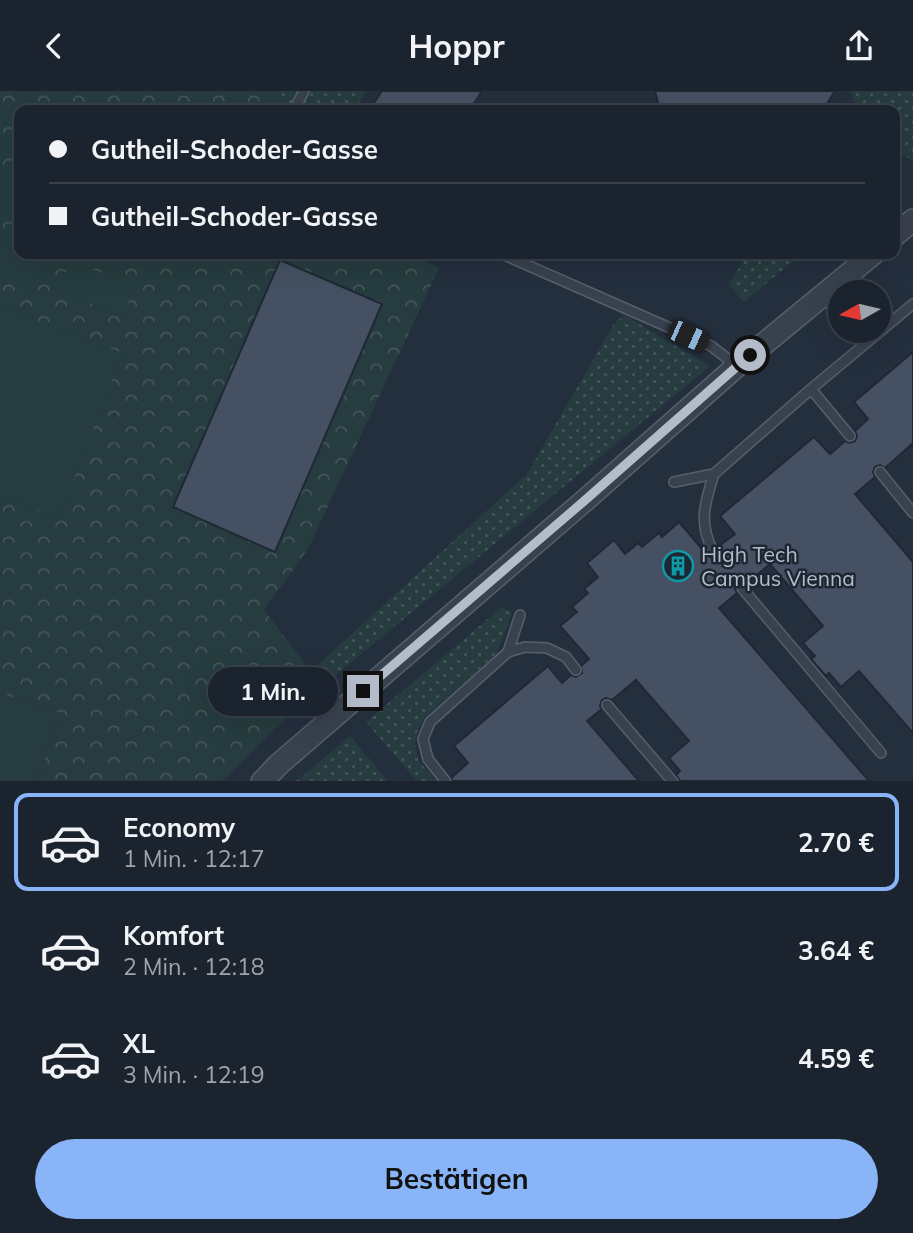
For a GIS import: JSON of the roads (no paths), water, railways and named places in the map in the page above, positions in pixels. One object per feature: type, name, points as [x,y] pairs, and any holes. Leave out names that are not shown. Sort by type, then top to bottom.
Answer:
[{"type":"street","points":[[263,781],[278,765],[737,366],[867,259]]},
{"type":"lane","points":[[513,259],[710,347],[737,366]]},
{"type":"lane","points":[[674,482],[714,474],[913,304]]},
{"type":"lane","points":[[811,389],[850,436]]},
{"type":"lane","points":[[880,472],[913,513]]},
{"type":"lane","points":[[713,551],[703,518],[714,474]]},
{"type":"lane","points":[[742,588],[881,754]]},
{"type":"lane","points":[[508,652],[520,615]]},
{"type":"lane","points":[[445,781],[428,759],[423,739],[430,722],[508,652],[525,646],[547,648],[566,657],[576,670]]},
{"type":"lane","points":[[607,705],[672,781]]},
{"type":"place","name":"High Tech Campus Vienna","points":[[678,566]]}]
